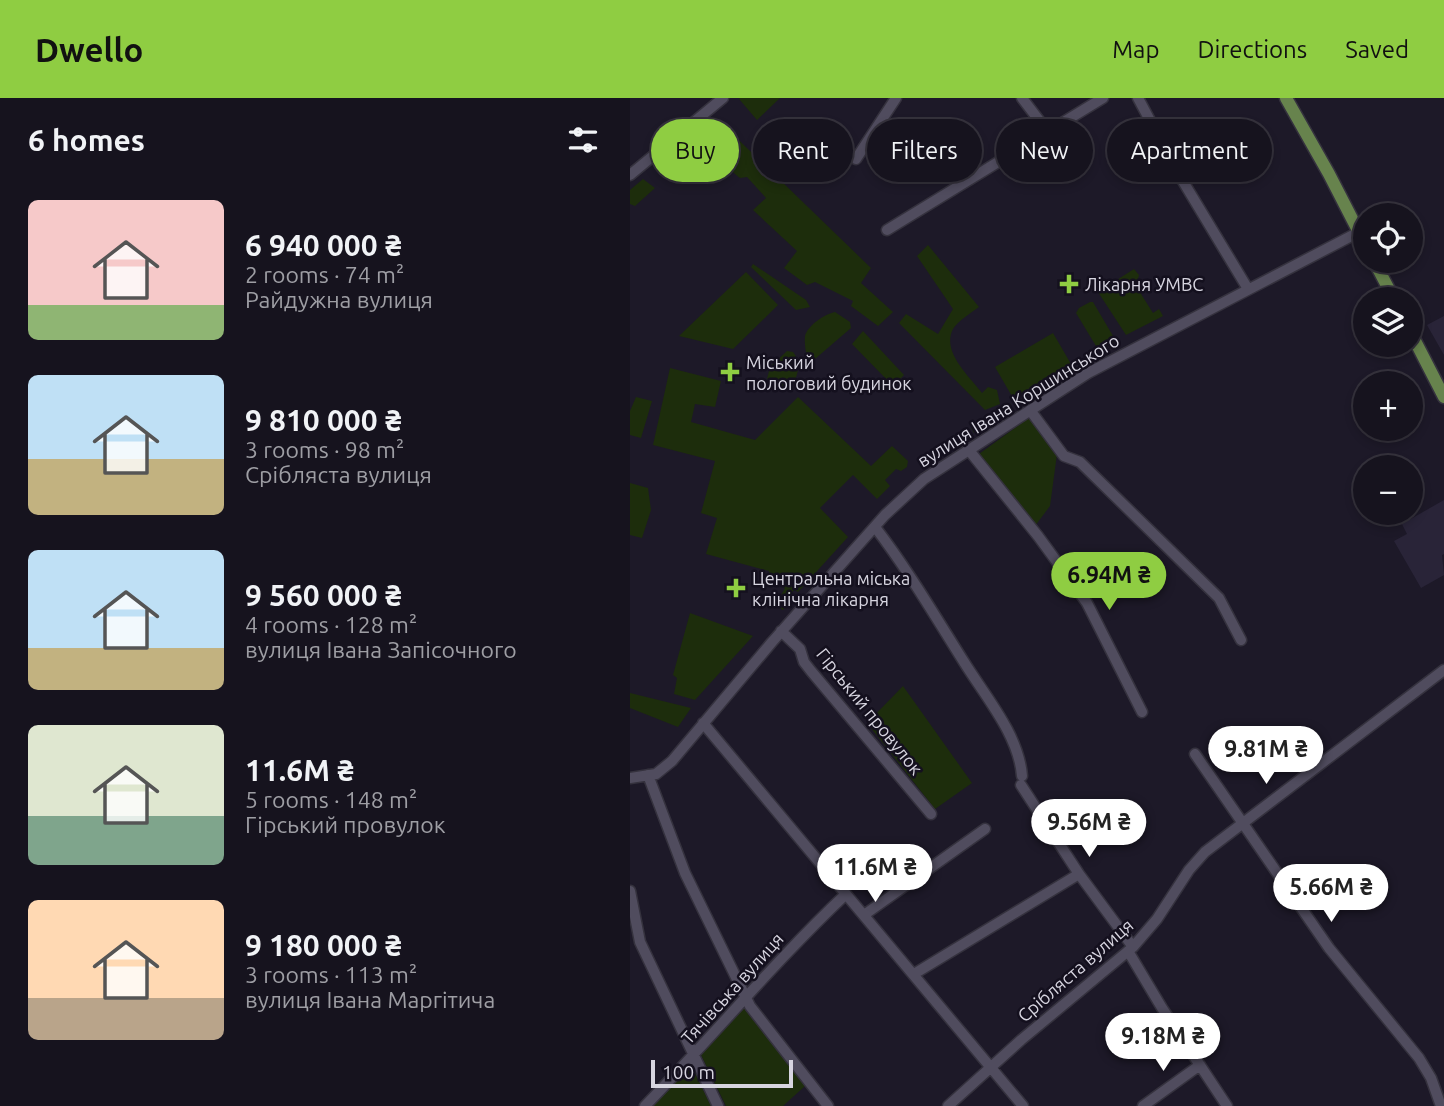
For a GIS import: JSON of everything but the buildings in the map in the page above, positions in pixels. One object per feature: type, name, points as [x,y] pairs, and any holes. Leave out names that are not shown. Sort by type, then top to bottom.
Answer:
[{"type":"main road","points":[[1290,99],[1353,221]]},
{"type":"main road","points":[[1423,356],[1444,397]]},
{"type":"street","points":[[630,175],[723,98]]},
{"type":"street","points":[[856,159],[896,98]]},
{"type":"street","points":[[1022,98],[1038,119]]},
{"type":"street","points":[[1069,119],[1103,98]]},
{"type":"street","points":[[1138,98],[1178,173],[1248,289]]},
{"type":"street","points":[[887,230],[996,164]]},
{"type":"street","name":"вулиця Івана Коршинського","points":[[630,778],[656,774],[673,761],[781,631],[875,527],[924,479],[1112,359],[1248,289],[1353,242]]},
{"type":"street","points":[[1030,410],[1064,456],[1080,462],[1219,598],[1241,640]]},
{"type":"street","points":[[968,449],[1038,536],[1087,603],[1142,712]]},
{"type":"street","points":[[875,527],[901,561],[1004,726],[1019,756],[1022,781],[1079,874],[1131,949],[1148,985],[1227,1106]]},
{"type":"street","name":"Гірський провулок","points":[[781,631],[800,649],[811,671],[931,814]]},
{"type":"street","name":"Срібляста вулиця","points":[[948,1106],[1131,949],[1157,919],[1205,852],[1444,670]]},
{"type":"street","points":[[703,723],[1023,1106]]},
{"type":"street","points":[[1195,754],[1329,948],[1419,1058],[1431,1078],[1441,1106]]},
{"type":"street","points":[[649,775],[685,873],[746,998],[828,1106]]},
{"type":"street","points":[[864,915],[985,829]]},
{"type":"street","points":[[914,974],[1079,874]]},
{"type":"street","points":[[630,891],[633,929],[718,1106]]},
{"type":"street","name":"Тячівська вулиця","points":[[645,1106],[694,1056],[808,929],[846,894]]},
{"type":"street","points":[[1143,1106],[1200,1065]]},
{"type":"shaded area","points":[[1444,316],[1444,355],[1427,325]]},
{"type":"shaded area","points":[[1444,500],[1444,575],[1421,588],[1394,541],[1407,534],[1402,525],[1423,525],[1423,512]]},
{"type":"green space","points":[[740,98],[780,98],[756,119]]},
{"type":"green space","points":[[739,140],[753,154],[753,182],[782,182],[871,268],[861,283],[893,312],[878,326],[851,306],[853,301],[815,282],[807,285],[784,268],[797,251],[753,210],[766,198],[747,177],[740,178]]},
{"type":"green space","points":[[643,179],[655,188],[635,206],[630,204],[630,190]]},
{"type":"green space","points":[[928,245],[979,307],[961,320],[953,329],[950,338],[958,364],[982,393],[988,387],[997,390],[1000,404],[985,410],[899,323],[906,314],[938,334],[953,309],[917,256]]},
{"type":"green space","points":[[753,264],[806,300],[810,307],[796,310],[751,267]]},
{"type":"green space","points":[[1134,269],[1139,275],[1136,286],[1153,313],[1159,309],[1163,316],[1126,335],[1098,292]]},
{"type":"green space","points":[[746,272],[778,305],[733,349],[679,336]]},
{"type":"green space","points":[[1093,302],[1116,341],[1099,351],[1076,313]]},
{"type":"green space","points":[[835,312],[850,322],[851,328],[808,365],[805,343],[807,332],[817,321]]},
{"type":"green space","points":[[863,331],[904,375],[893,386],[852,344]]},
{"type":"green space","points":[[1053,333],[1071,364],[1013,398],[995,367]]},
{"type":"green space","points":[[787,351],[796,356],[798,372],[793,385],[780,387],[767,379],[770,367]]},
{"type":"green space","points":[[670,368],[721,381],[715,407],[695,404],[691,422],[755,440],[798,397],[871,466],[892,446],[908,461],[907,467],[901,471],[896,469],[885,480],[890,486],[877,499],[853,475],[820,508],[848,537],[798,592],[794,590],[786,600],[789,603],[783,610],[776,605],[785,588],[769,582],[769,571],[706,554],[717,518],[701,513],[715,461],[653,445]]},
{"type":"green space","points":[[636,397],[652,401],[641,438],[630,435],[630,411]]},
{"type":"green space","points":[[1011,404],[1011,412],[974,433],[971,427]]},
{"type":"green space","points":[[1030,417],[1057,454],[1050,506],[1035,526],[979,454]]},
{"type":"green space","points":[[630,483],[648,488],[651,510],[642,538],[630,535]]},
{"type":"green space","points":[[690,613],[753,636],[695,700],[674,694],[677,678],[673,675]]},
{"type":"green space","points":[[903,686],[972,783],[935,809],[867,723]]},
{"type":"green space","points":[[630,693],[691,708],[678,727],[630,708]]},
{"type":"green space","points":[[743,1007],[805,1086],[783,1106],[726,1106],[701,1055]]},
{"type":"green space","points":[[691,1065],[711,1106],[651,1106]]},
{"type":"place","name":"Лікарня УМВС","points":[[1069,284]]},
{"type":"place","name":"Міський пологовий будинок","points":[[730,372]]},
{"type":"place","name":"Центральна міська клінічна лікарня","points":[[736,588]]}]
